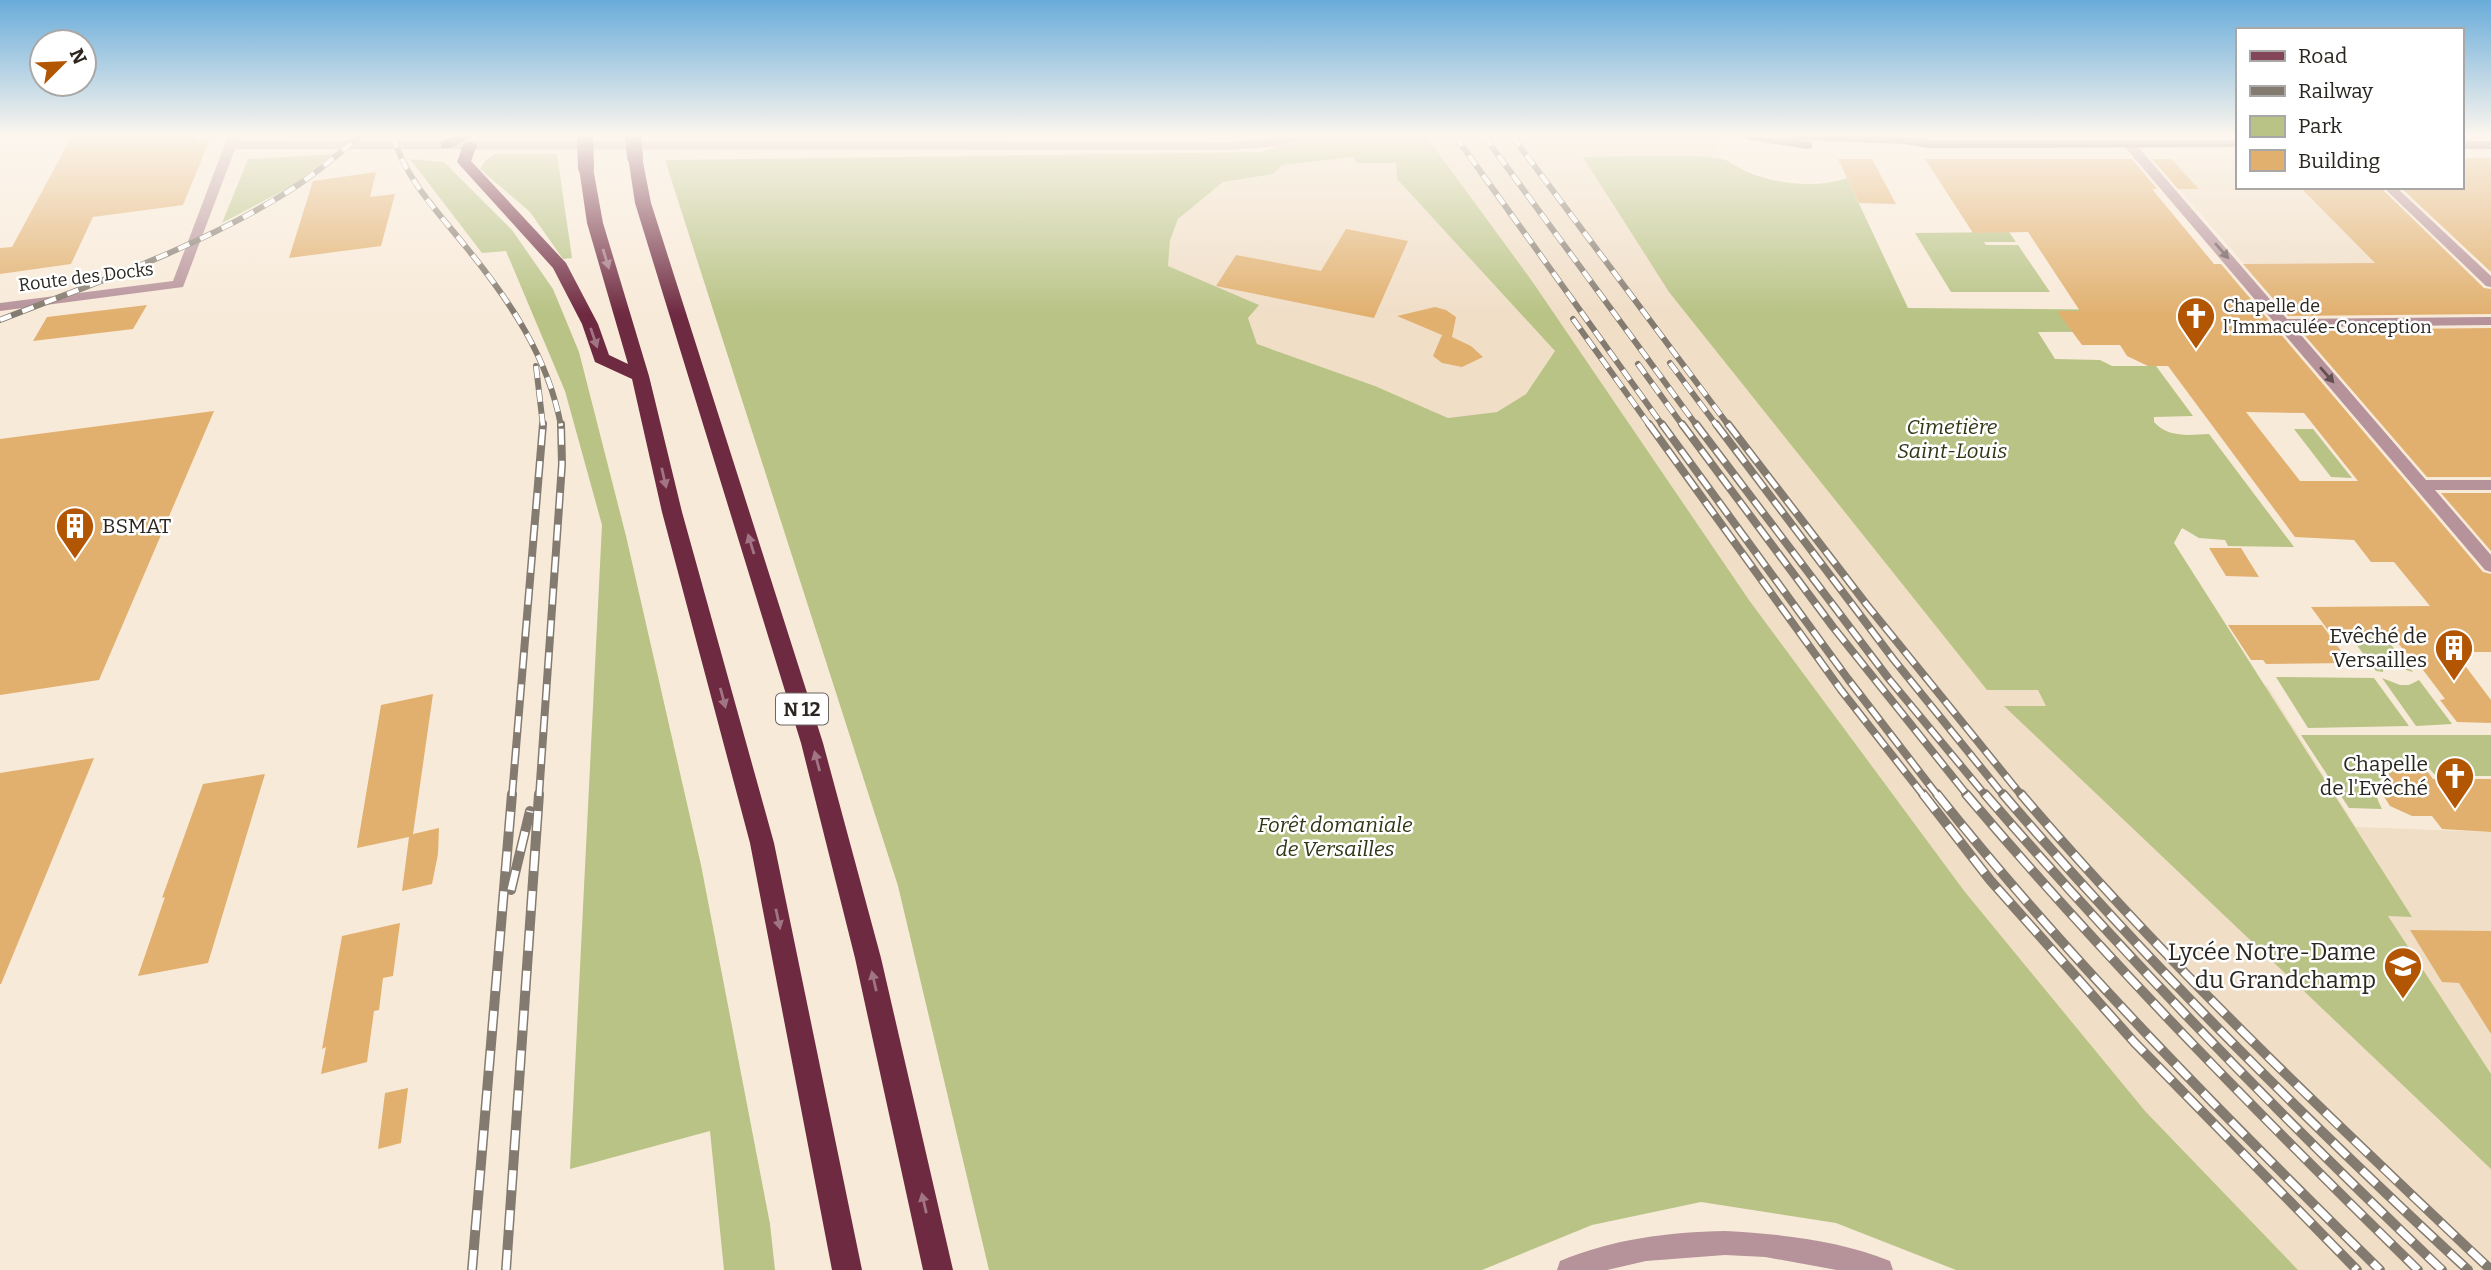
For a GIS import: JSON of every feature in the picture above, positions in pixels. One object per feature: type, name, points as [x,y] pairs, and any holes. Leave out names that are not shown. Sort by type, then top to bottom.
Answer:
[{"type":"highway","points":[[497,195],[560,266],[590,324],[601,358],[640,376]]},
{"type":"highway","points":[[590,195],[595,223],[640,376],[672,512],[762,843],[847,1270]]},
{"type":"highway","name":"N 12","points":[[642,195],[812,743],[868,958],[939,1270]]},
{"type":"street","name":"Route des Docks","points":[[0,307],[177,284],[212,195]]},
{"type":"street","points":[[2173,195],[2491,566]]},
{"type":"street","points":[[2398,195],[2491,283]]},
{"type":"street","points":[[2283,323],[2491,321]]},
{"type":"street","points":[[2422,485],[2491,485]]},
{"type":"street","points":[[1569,1270],[1615,1255],[1700,1242],[1754,1244],[1812,1251],[1881,1270]]},
{"type":"shaded area","points":[[1207,195],[1412,195],[1555,351],[1526,394],[1497,412],[1448,418],[1375,386],[1257,344],[1248,318],[1258,305],[1168,266],[1170,240],[1178,219]]},
{"type":"shaded area","points":[[1469,195],[1632,195],[2268,687],[2356,827],[2491,832],[2491,1270],[2298,1270],[2145,1111],[1965,892],[1749,600],[1532,281]]},
{"type":"shaded area","points":[[2184,195],[2366,195],[2485,311],[2285,311]]},
{"type":"green space","points":[[233,195],[274,195],[222,223]]},
{"type":"green space","points":[[438,195],[477,195],[512,230],[553,289],[579,352],[626,536],[701,865],[770,1224],[775,1270],[724,1270],[710,1131],[570,1169],[602,525],[565,391],[506,251],[482,253]]},
{"type":"green space","points":[[511,195],[563,195],[572,258],[563,259],[530,212]]},
{"type":"green space","name":"Forêt domaniale de Versailles","points":[[676,195],[1207,195],[1178,219],[1170,240],[1168,266],[1259,305],[1248,318],[1257,344],[1375,386],[1448,418],[1497,412],[1526,394],[1555,351],[1412,195],[1469,195],[1532,281],[1749,600],[1965,892],[2145,1111],[2298,1270],[1956,1270],[1836,1223],[1701,1202],[1592,1225],[1482,1270],[989,1270],[898,886]]},
{"type":"green space","name":"Cimetière Saint-Louis","points":[[1607,195],[1855,195],[1908,308],[2254,311],[2270,331],[2038,332],[2055,359],[2100,360],[2112,366],[2156,366],[2193,416],[2154,417],[2154,422],[2172,433],[2209,434],[2294,547],[2228,546],[2225,540],[2199,538],[2182,528],[2174,543],[2412,917],[2388,916],[2491,1074],[2491,1169],[2004,706],[2046,706],[2038,690],[1987,690],[1669,292]]},
{"type":"green space","points":[[2009,232],[2016,242],[1984,242],[1986,245],[2018,245],[2050,292],[1951,292],[1915,233]]},
{"type":"green space","points":[[2294,429],[2313,429],[2352,478],[2331,477]]},
{"type":"green space","points":[[2350,636],[2384,636],[2413,672],[2389,665],[2383,667],[2383,672],[2376,671]]},
{"type":"green space","points":[[2276,677],[2374,678],[2409,726],[2308,728]]},
{"type":"green space","points":[[2382,678],[2400,685],[2409,685],[2419,680],[2452,724],[2416,726]]},
{"type":"green space","points":[[2301,735],[2491,735],[2491,776],[2436,776],[2426,765],[2394,765],[2400,777],[2381,779],[2377,787],[2377,797],[2382,809],[2349,808]]},
{"type":"building","points":[[40,195],[187,195],[183,205],[93,217],[71,264],[0,274],[0,248],[12,247]]},
{"type":"building","points":[[309,195],[395,195],[381,246],[289,258]]},
{"type":"building","points":[[1855,195],[1891,195],[1896,204],[1859,203]]},
{"type":"building","points":[[1949,195],[2157,195],[2214,264],[2221,264],[2483,572],[2491,574],[2491,652],[2457,655],[2491,700],[2491,723],[2457,722],[2440,700],[2445,699],[2411,654],[2406,653],[2390,633],[2330,633],[2311,607],[2430,606],[2394,562],[2371,562],[2354,540],[2295,537],[2168,366],[2148,366],[2127,356],[2120,345],[2082,345],[2057,311],[2080,311],[2028,232],[1973,233]],"holes":[[[2246,412],[2304,413],[2358,481],[2300,481]]]},
{"type":"building","points":[[2308,195],[2389,195],[2484,288],[2491,289],[2491,314],[2288,316],[2243,264],[2375,263]]},
{"type":"building","points":[[2409,195],[2491,195],[2491,272]]},
{"type":"building","points":[[1346,229],[1408,241],[1374,318],[1216,286],[1236,255],[1321,271]]},
{"type":"building","points":[[147,305],[133,329],[33,341],[47,317]]},
{"type":"building","points":[[1435,307],[1456,317],[1452,337],[1471,346],[1483,357],[1462,367],[1442,363],[1433,356],[1442,335],[1397,316]]},
{"type":"building","points":[[2491,328],[2491,477],[2427,477],[2300,330]]},
{"type":"building","name":"BSMAT","points":[[214,411],[99,680],[0,695],[0,439]]},
{"type":"building","points":[[2441,493],[2491,493],[2491,551]]},
{"type":"building","points":[[2209,548],[2241,548],[2259,577],[2226,576]]},
{"type":"building","points":[[2228,625],[2322,625],[2350,663],[2266,664],[2263,660],[2251,660]]},
{"type":"building","points":[[433,694],[413,834],[439,828],[438,854],[432,884],[402,891],[409,837],[357,848],[381,705]]},
{"type":"building","points":[[94,758],[1,984],[0,984],[0,773]]},
{"type":"building","points":[[2395,767],[2424,767],[2433,779],[2491,779],[2491,832],[2442,829],[2432,816],[2412,816],[2390,806],[2380,790]]},
{"type":"building","points":[[265,774],[208,963],[138,976],[165,897],[162,898],[203,784]]},
{"type":"building","points":[[400,923],[393,976],[383,978],[379,1010],[374,1011],[367,1062],[321,1074],[326,1047],[322,1049],[342,936]]},
{"type":"building","points":[[2410,930],[2491,931],[2491,1034],[2459,983],[2442,982]]},
{"type":"building","points":[[408,1088],[401,1143],[378,1149],[385,1093]]},
{"type":"railway","points":[[0,320],[177,249],[246,216],[281,195]]},
{"type":"railway","points":[[425,195],[512,309],[537,353],[555,401],[561,426]]},
{"type":"railway","points":[[1498,195],[1663,426]]},
{"type":"railway","points":[[1528,195],[1697,426]]},
{"type":"railway","points":[[1556,195],[1729,426]]},
{"type":"railway","points":[[1573,319],[1650,426]]},
{"type":"railway","points":[[1670,363],[1717,426]]},
{"type":"railway","points":[[1638,364],[1683,426]]},
{"type":"railway","points":[[536,366],[543,425]]},
{"type":"railway","points":[[539,796],[562,464],[561,424]]},
{"type":"railway","points":[[1649,424],[1841,690],[1924,796]]},
{"type":"railway","points":[[1662,424],[1848,679],[1938,796]]},
{"type":"railway","points":[[1682,424],[1833,627],[1968,796]]},
{"type":"railway","points":[[1696,424],[1889,679],[1986,796]]},
{"type":"railway","points":[[1716,424],[1894,660],[2004,796]]},
{"type":"railway","points":[[1728,424],[1867,605],[2022,796]]},
{"type":"railway","points":[[512,796],[543,425]]},
{"type":"railway","points":[[472,1270],[512,794]]},
{"type":"railway","points":[[506,1270],[539,794]]},
{"type":"railway","points":[[1923,794],[1990,880],[2134,1042],[2357,1270]]},
{"type":"railway","points":[[1937,794],[2042,919],[2151,1039],[2380,1270]]},
{"type":"railway","points":[[1966,794],[2074,918],[2186,1038],[2418,1270]]},
{"type":"railway","points":[[1985,794],[2208,1038],[2323,1155],[2442,1270]]},
{"type":"railway","points":[[2003,794],[2113,918],[2228,1039],[2468,1270]]},
{"type":"railway","points":[[2021,794],[2076,857],[2191,979],[2309,1097],[2491,1270]]},
{"type":"railway","points":[[511,890],[530,811]]},
{"type":"place","name":"Chapelle de l'Immaculée-Conception","points":[[2196,350]]},
{"type":"place","name":"BSMAT","points":[[75,560]]},
{"type":"place","name":"Evêché de Versailles","points":[[2454,682]]},
{"type":"place","name":"Chapelle de l'Evêché","points":[[2455,810]]},
{"type":"place","name":"Lycée Notre-Dame du Grandchamp","points":[[2403,1000]]}]
